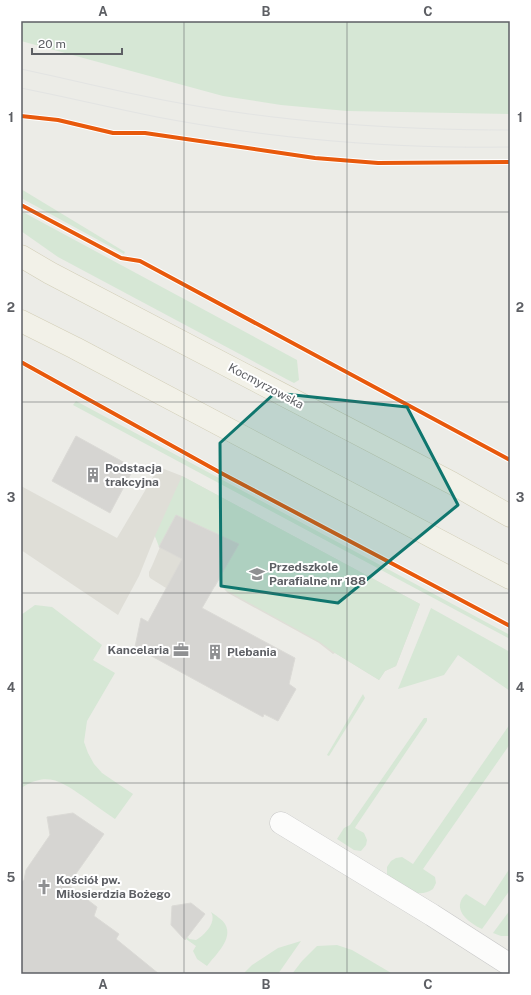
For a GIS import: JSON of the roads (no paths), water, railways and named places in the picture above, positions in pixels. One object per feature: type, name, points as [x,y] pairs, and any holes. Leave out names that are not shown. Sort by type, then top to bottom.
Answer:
[{"type":"main road","name":"Kocmyrzowska","points":[[21,256],[510,516]]},
{"type":"main road","points":[[21,321],[510,578]]},
{"type":"lane","points":[[281,823],[432,915],[510,966]]},
{"type":"tram line","points":[[21,69],[163,100],[249,114],[379,126],[466,130],[510,130]]},
{"type":"tram line","points":[[21,88],[157,117],[201,125],[289,137],[421,146],[510,147]]},
{"type":"place","name":"Podstacja trakcyjna","points":[[93,475]]},
{"type":"place","name":"Przedszkole Parafialne nr 188","points":[[257,574]]},
{"type":"place","name":"Kancelaria","points":[[181,650]]},
{"type":"place","name":"Plebania","points":[[215,652]]},
{"type":"place","name":"Kościół pw. Miłosierdzia Bożego","points":[[44,887]]}]
